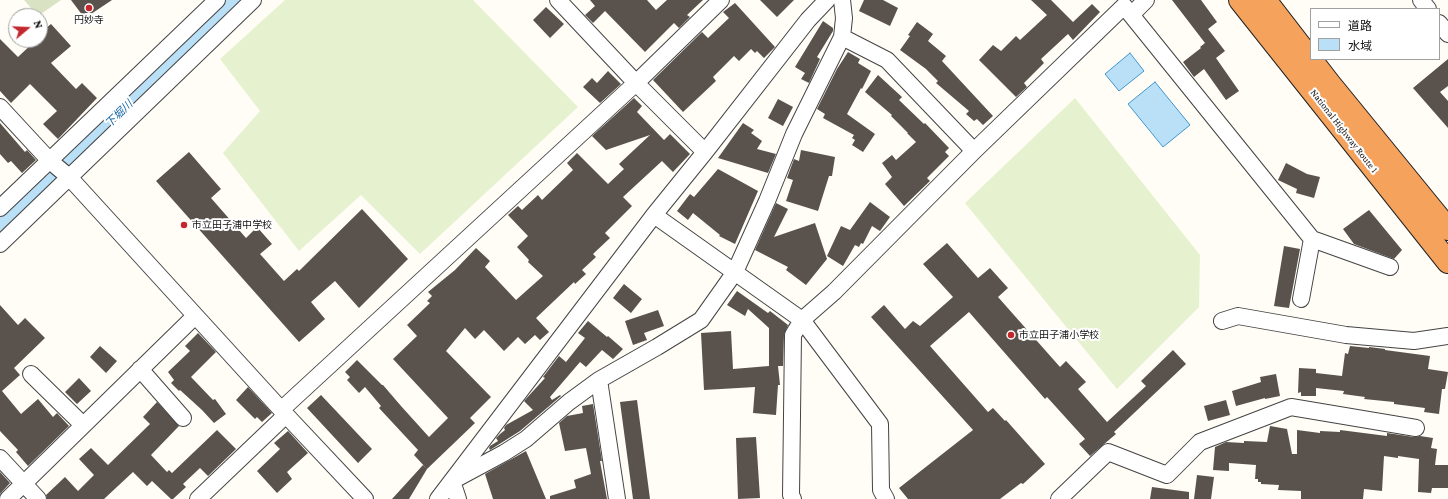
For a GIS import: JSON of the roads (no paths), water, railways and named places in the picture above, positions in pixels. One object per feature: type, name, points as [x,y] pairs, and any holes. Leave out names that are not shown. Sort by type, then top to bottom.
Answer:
[{"type":"highway","name":"National Highway Route 1","points":[[1240,0],[1448,262]]},
{"type":"highway","name":"National Highway Route 1","points":[[1265,0],[1310,58]]},
{"type":"highway","name":"National Highway Route 1","points":[[1311,60],[1448,229]]},
{"type":"street","points":[[0,208],[51,161],[217,0]]},
{"type":"street","points":[[0,244],[253,0]]},
{"type":"street","points":[[558,0],[636,83],[706,152]]},
{"type":"street","points":[[198,499],[284,412],[636,83],[721,0]]},
{"type":"street","points":[[438,499],[654,215],[706,152],[808,20],[827,0]]},
{"type":"street","points":[[452,481],[504,453],[526,439],[569,402],[599,380],[657,348],[701,320],[735,272],[767,201],[794,134],[842,38],[844,18],[842,0]]},
{"type":"street","points":[[1132,14],[1146,0]]},
{"type":"street","points":[[1421,0],[1427,8]]},
{"type":"street","points":[[792,499],[793,335],[802,320],[834,292],[974,151],[1124,6],[1132,14],[1312,239],[1390,267]]},
{"type":"street","points":[[1440,24],[1448,34]]},
{"type":"street","points":[[842,38],[887,60],[974,151]]},
{"type":"street","points":[[0,107],[51,161],[69,177],[195,316],[365,499]]},
{"type":"street","points":[[654,215],[802,320],[880,424],[881,490],[886,499]]},
{"type":"street","points":[[1302,299],[1312,239]]},
{"type":"street","points":[[8,499],[195,316]]},
{"type":"street","points":[[1222,321],[1238,316],[1346,335],[1414,341],[1448,336]]},
{"type":"street","points":[[140,369],[183,418]]},
{"type":"street","points":[[31,374],[83,425]]},
{"type":"street","points":[[599,380],[617,499]]},
{"type":"street","points":[[1059,499],[1108,452],[1167,475],[1200,442],[1291,408],[1416,428]]},
{"type":"street","points":[[0,458],[38,499]]},
{"type":"street","points":[[452,481],[458,499]]},
{"type":"water","points":[[1130,53],[1144,71],[1119,91],[1105,74]]},
{"type":"water","points":[[1155,82],[1190,125],[1163,147],[1128,104]]},
{"type":"waterway","name":"下堀川","points":[[0,228],[237,0]]},
{"type":"place","name":"円妙寺","points":[[89,8]]},
{"type":"place","name":"市立田子浦中学校","points":[[184,225]]},
{"type":"place","name":"市立田子浦小学校","points":[[1011,335]]}]
